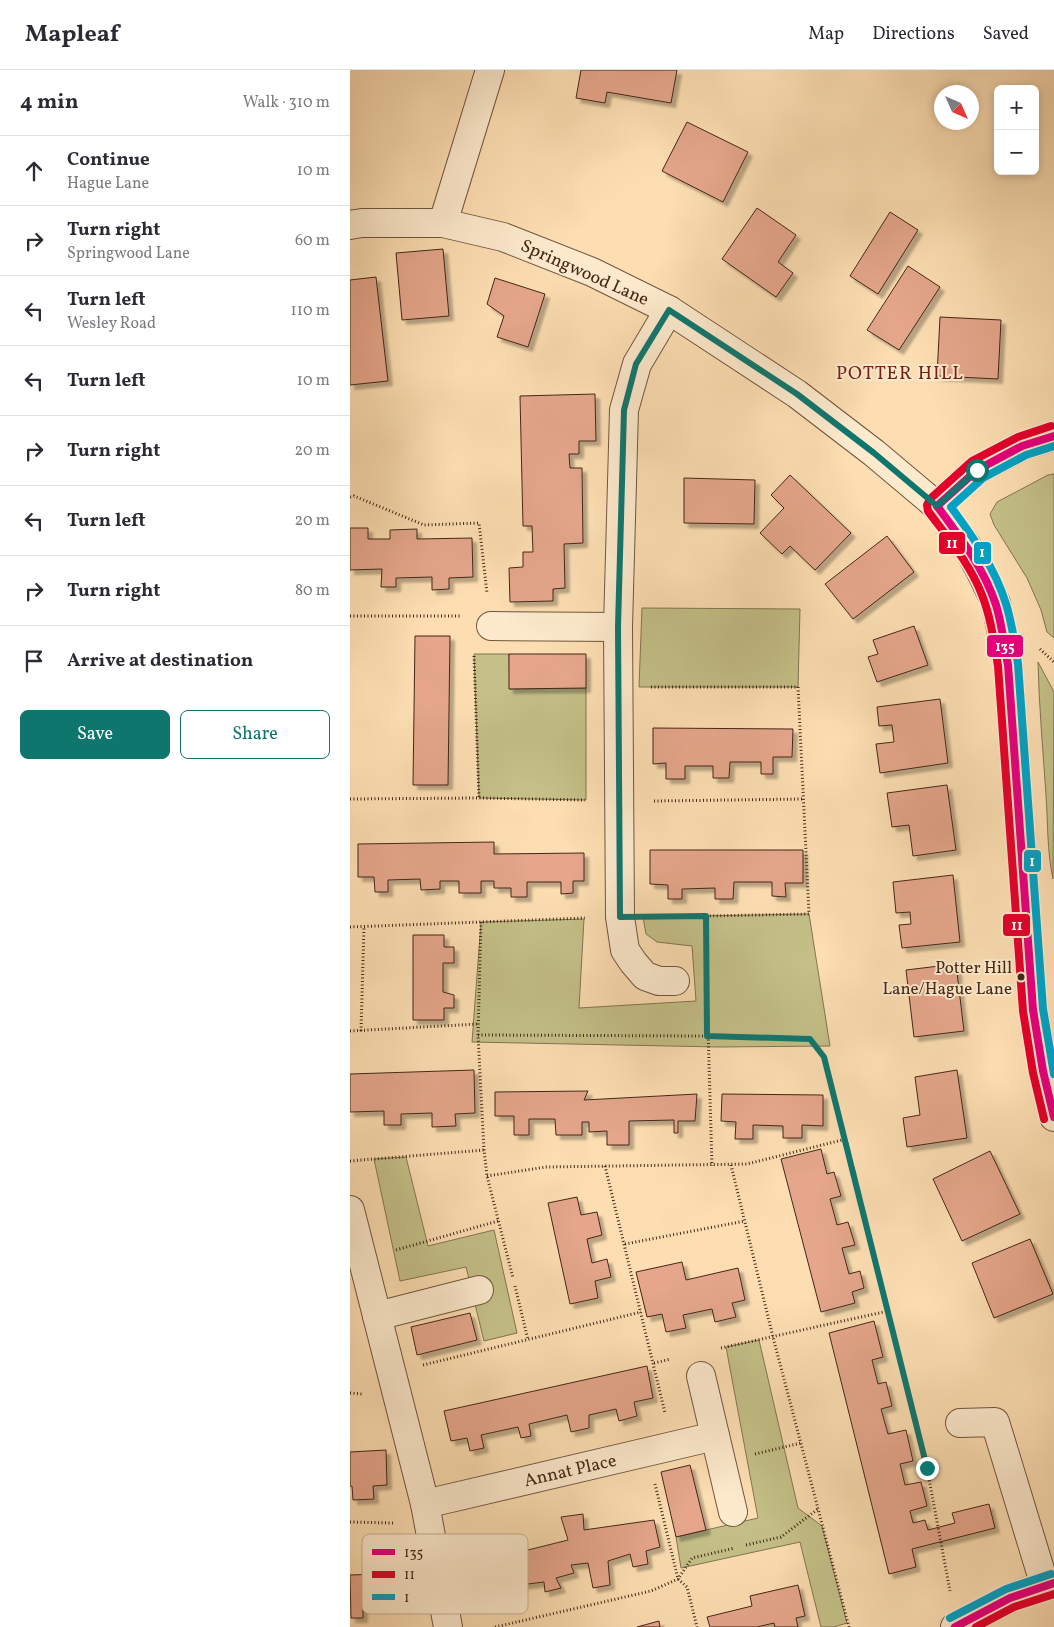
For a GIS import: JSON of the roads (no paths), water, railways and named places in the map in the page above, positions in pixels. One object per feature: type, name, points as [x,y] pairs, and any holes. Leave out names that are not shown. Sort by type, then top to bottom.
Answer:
[{"type":"street","points":[[444,223],[490,70]]},
{"type":"street","name":"Springwood Lane","points":[[350,225],[362,223],[444,223],[503,237],[592,272],[669,310],[797,394],[874,453],[937,506],[967,546],[980,570],[996,604],[1002,632],[1008,665],[1033,1010],[1043,1071],[1054,1117]]},
{"type":"street","points":[[669,310],[636,364],[624,410],[618,627],[620,917],[625,950],[645,976],[659,981],[676,981]]},
{"type":"street","points":[[937,506],[977,470],[1022,446],[1054,436]]},
{"type":"street","points":[[491,626],[618,627]]},
{"type":"street","points":[[350,1210],[431,1534]]},
{"type":"street","points":[[378,1316],[479,1290]]},
{"type":"street","points":[[701,1376],[733,1512]]},
{"type":"street","points":[[956,1626],[1010,1598],[1049,1584],[994,1422],[960,1423]]},
{"type":"street","name":"Annat Place","points":[[427,1513],[660,1449],[718,1449]]},
{"type":"street","points":[[446,1614],[448,1627]]},
{"type":"place","name":"Potter Hill Lane/Hague Lane","points":[[1021,977]]},
{"type":"district","name":"POTTER HILL","points":[[900,372]]}]
